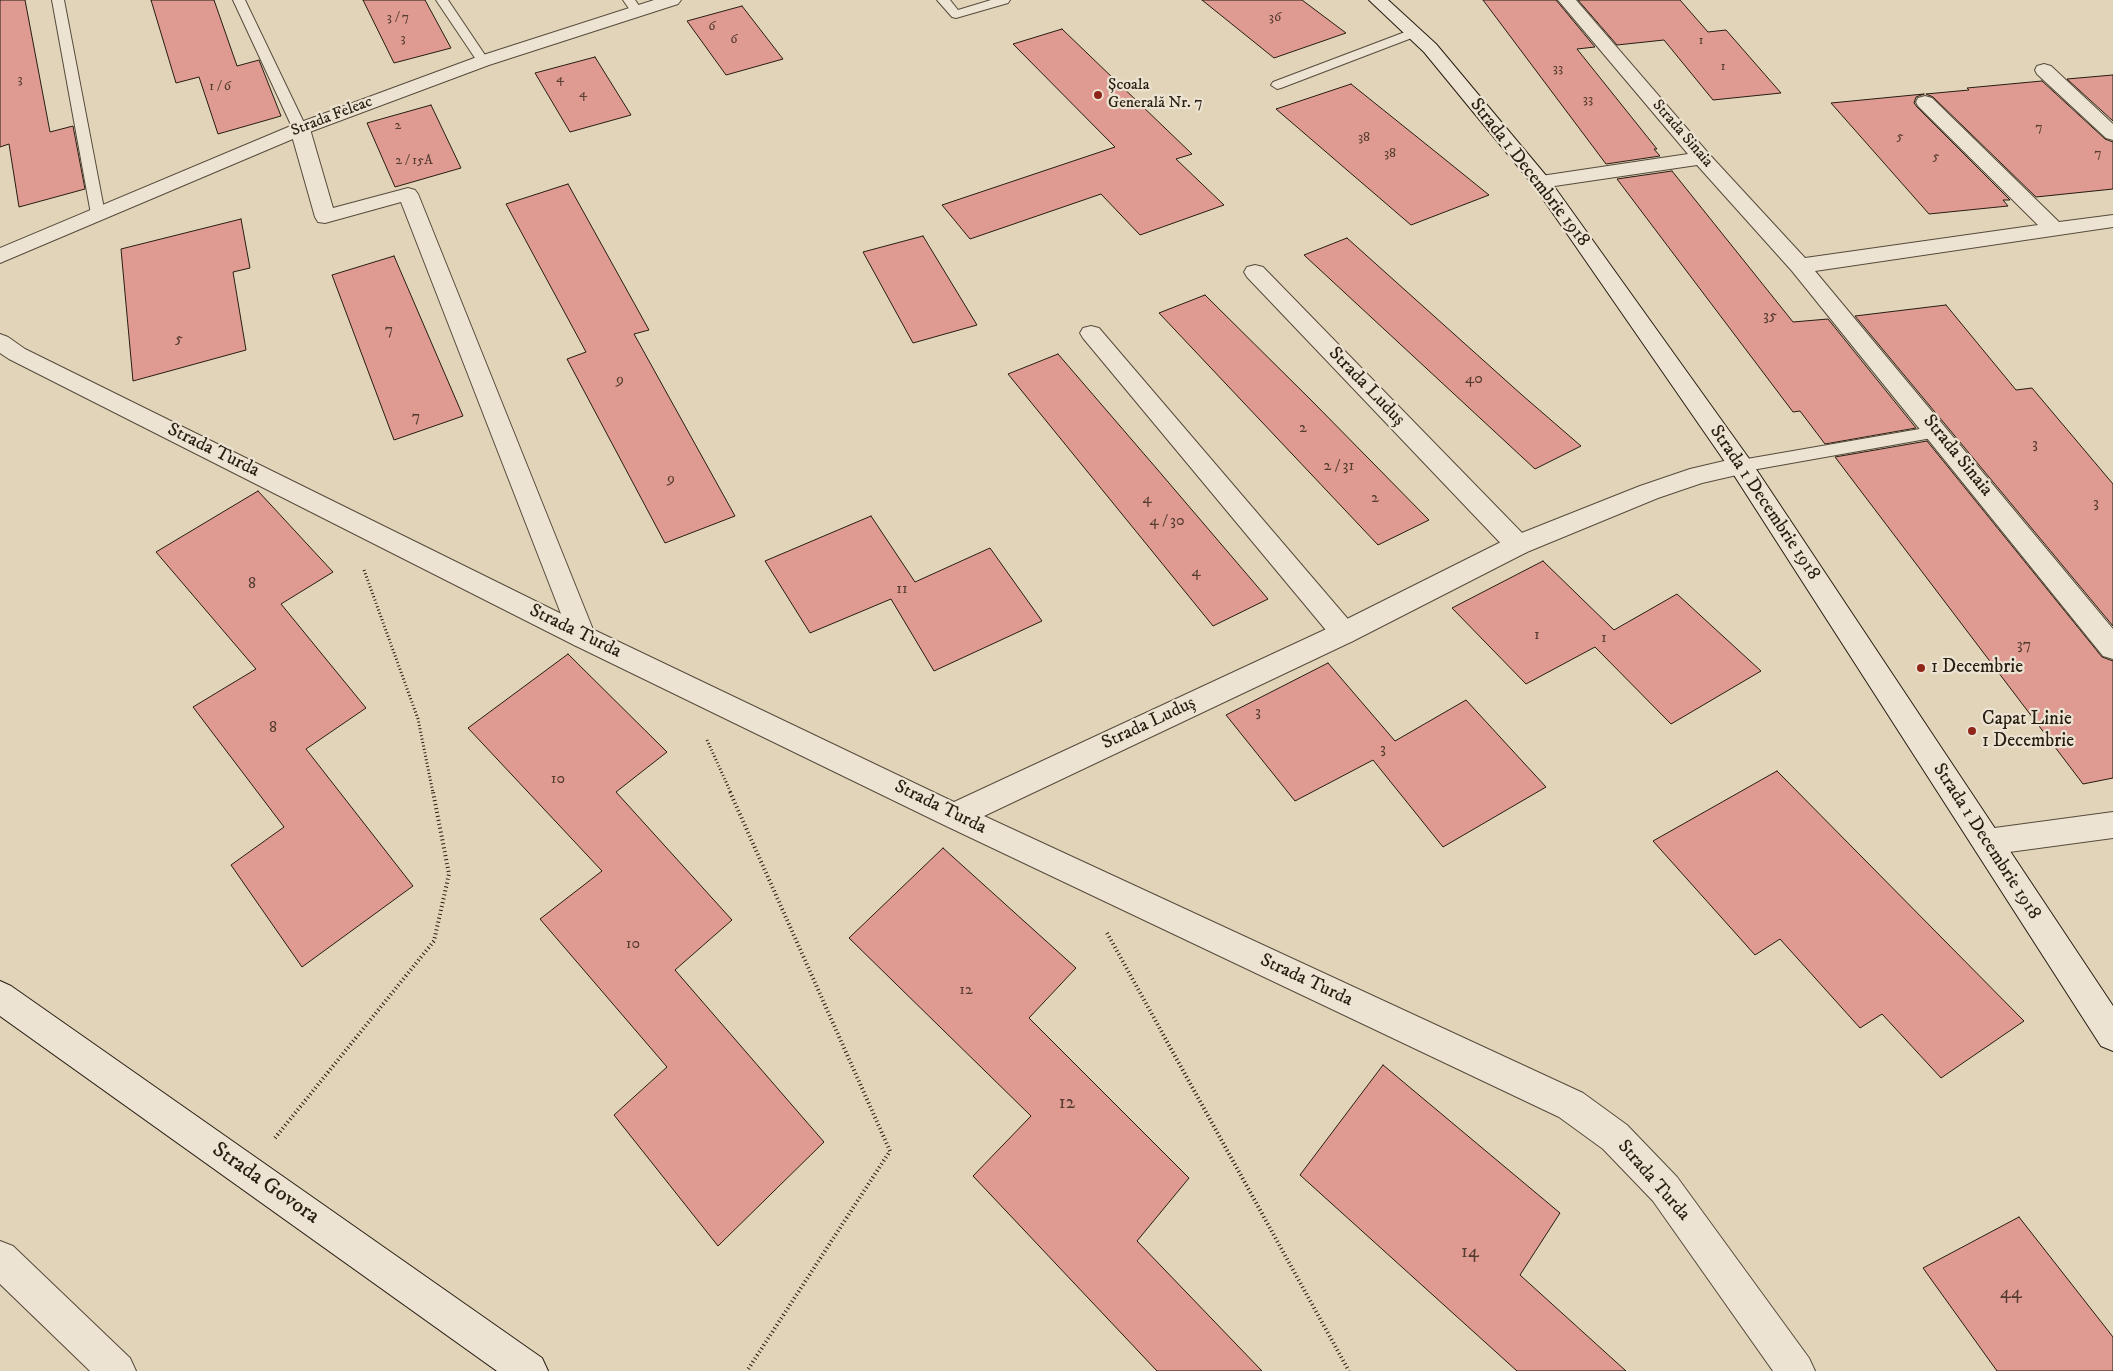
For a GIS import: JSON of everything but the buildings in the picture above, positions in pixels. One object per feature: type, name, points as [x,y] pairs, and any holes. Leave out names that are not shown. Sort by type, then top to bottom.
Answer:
[{"type":"street","name":"Strada Feleac","points":[[0,256],[300,129],[633,5],[672,0]]},
{"type":"street","name":"Strada 1 Decembrie 1918","points":[[1378,0],[1430,48],[1541,182],[1741,466],[2113,1035]]},
{"type":"street","name":"Strada Sinaia","points":[[1568,0],[1702,158],[1800,266],[2113,648]]},
{"type":"street","points":[[2044,70],[2113,134]]},
{"type":"street","points":[[1925,102],[2054,229]]},
{"type":"street","points":[[300,129],[325,217],[408,194],[583,637]]},
{"type":"street","points":[[1541,182],[1702,158]]},
{"type":"street","points":[[1800,266],[2113,221]]},
{"type":"street","name":"Strada Luduș","points":[[1255,272],[1518,544]]},
{"type":"street","points":[[1091,333],[1344,632]]},
{"type":"street","name":"Strada Turda","points":[[0,342],[26,358],[583,637],[954,816],[1572,1105],[1615,1137],[1665,1188],[1796,1371]]},
{"type":"street","name":"Strada Luduș","points":[[954,816],[1344,632],[1518,544],[1649,492],[1699,475],[1741,466]]},
{"type":"street","points":[[1987,842],[2113,825]]},
{"type":"street","name":"Strada Govora","points":[[0,997],[529,1371]]},
{"type":"street","points":[[0,1259],[117,1371]]},
{"type":"lane","points":[[58,0],[98,214]]},
{"type":"lane","points":[[239,0],[300,129]]},
{"type":"lane","points":[[442,0],[483,61]]},
{"type":"lane","points":[[943,0],[956,14],[1004,0]]},
{"type":"lane","points":[[1277,85],[1413,33]]},
{"type":"lane","points":[[1741,466],[1937,432]]},
{"type":"path","points":[[247,1171],[434,941],[449,874],[418,719],[355,546],[358,523]]},
{"type":"path","points":[[681,683],[890,1151],[747,1371]]},
{"type":"path","points":[[1106,932],[1349,1371]]},
{"type":"place","name":"Școala Generală Nr. 7","points":[[1098,95]]},
{"type":"place","name":"1 Decembrie","points":[[1921,668]]},
{"type":"place","name":"Capat Linie 1 Decembrie","points":[[1972,731]]}]
